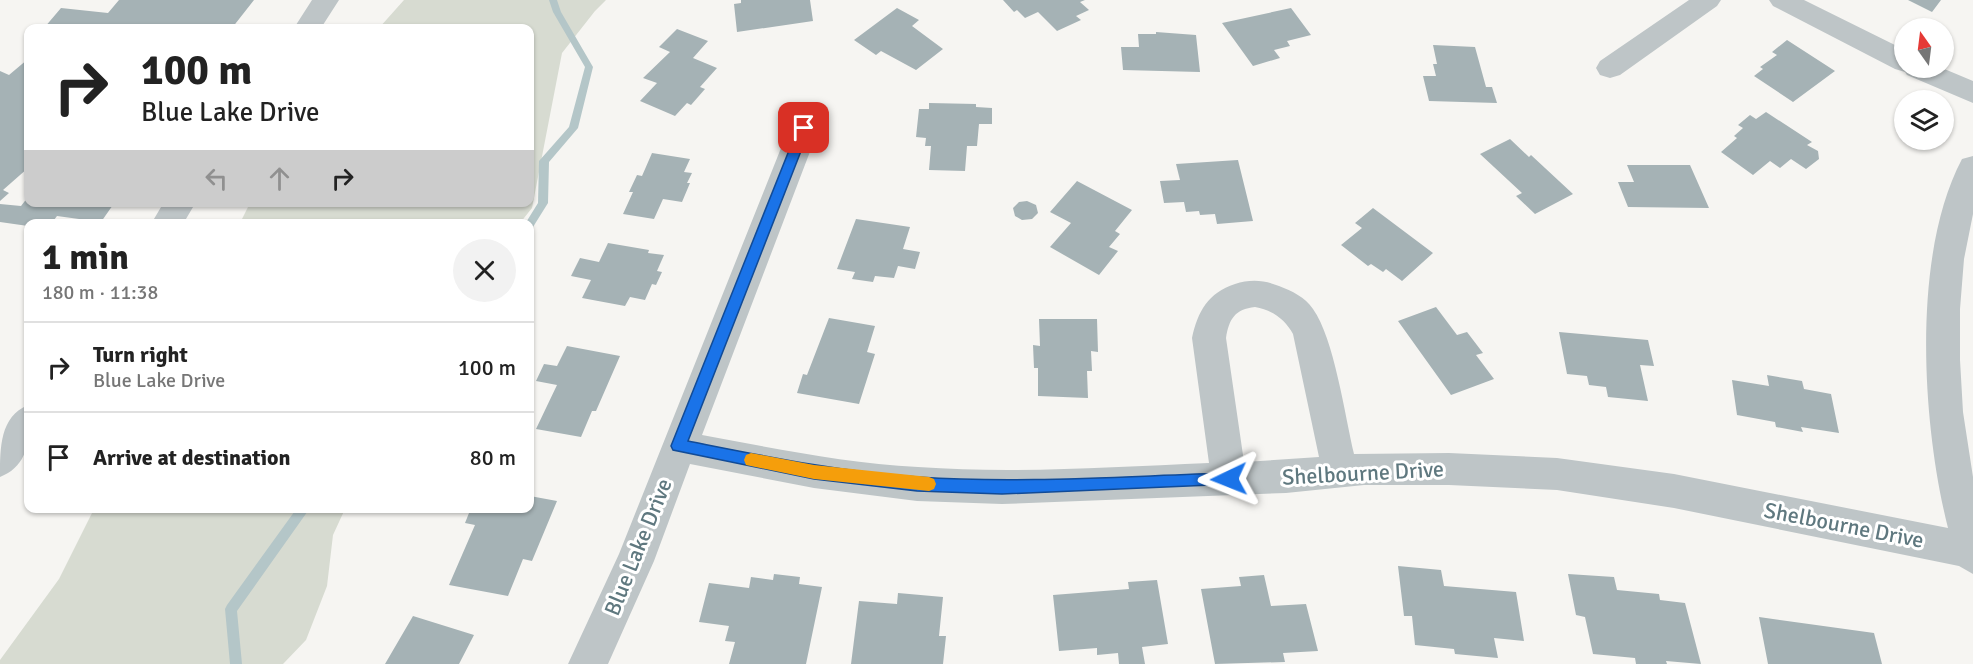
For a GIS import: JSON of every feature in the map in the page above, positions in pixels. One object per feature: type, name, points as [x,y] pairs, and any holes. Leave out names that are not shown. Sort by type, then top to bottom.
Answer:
[{"type":"street","points":[[311,24],[326,0]]},
{"type":"street","points":[[1610,68],[1708,0]]},
{"type":"street","points":[[1782,0],[1894,56]]},
{"type":"street","points":[[1939,78],[1973,93]]},
{"type":"street","name":"Blue Lake Drive","points":[[588,664],[635,561],[804,128]]},
{"type":"street","points":[[1972,554],[1955,472],[1945,390],[1942,336],[1948,256],[1966,184],[1973,167]]},
{"type":"street","points":[[1229,479],[1209,338],[1210,324],[1215,312],[1224,303],[1236,297],[1251,294],[1267,295],[1282,301],[1295,310],[1304,321],[1310,334],[1340,471]]},
{"type":"street","points":[[0,461],[24,426]]},
{"type":"street","name":"Shelbourne Drive","points":[[678,446],[814,472],[917,484],[1002,487],[1286,477],[1364,469],[1449,469],[1557,474],[1674,491],[1972,554]]},
{"type":"shaded area","points":[[404,0],[606,0],[562,53],[534,198],[534,24],[383,24]]},
{"type":"shaded area","points":[[248,207],[532,207],[523,219],[242,219]]},
{"type":"shaded area","points":[[92,513],[343,513],[333,535],[327,586],[306,640],[283,664],[0,664],[0,660],[59,579]]},
{"type":"building","points":[[119,0],[254,0],[235,24],[47,24],[61,8],[108,13]]},
{"type":"building","points":[[741,0],[810,0],[813,21],[737,32],[734,4],[741,3]]},
{"type":"building","points":[[1003,0],[1085,0],[1080,2],[1089,10],[1076,16],[1081,20],[1057,31],[1038,12],[1025,18],[1017,10],[1014,12]]},
{"type":"building","points":[[1908,0],[1941,0],[1932,12]]},
{"type":"building","points":[[897,8],[919,20],[912,26],[943,49],[916,70],[881,51],[876,55],[854,40]]},
{"type":"building","points":[[1291,8],[1311,35],[1287,41],[1290,46],[1274,50],[1280,58],[1253,66],[1222,23]]},
{"type":"building","points":[[677,29],[708,41],[693,58],[717,68],[700,87],[705,89],[691,105],[687,103],[675,116],[640,101],[657,83],[643,78],[670,52],[659,47]]},
{"type":"building","points":[[1156,32],[1196,35],[1200,72],[1123,70],[1121,47],[1139,47],[1138,34],[1156,34]]},
{"type":"building","points":[[1787,40],[1835,71],[1793,102],[1754,76],[1763,69],[1760,67],[1777,55],[1772,52]]},
{"type":"building","points":[[1433,45],[1475,47],[1486,87],[1492,87],[1497,103],[1429,101],[1423,76],[1436,76],[1433,64],[1437,64]]},
{"type":"building","points":[[24,62],[24,172],[3,190],[9,193],[0,201],[0,71],[9,75]]},
{"type":"building","points":[[929,103],[976,104],[976,107],[992,108],[992,124],[979,124],[977,146],[967,146],[965,171],[929,170],[931,146],[925,146],[926,138],[916,137],[919,109],[929,109]]},
{"type":"building","points":[[1766,112],[1812,142],[1807,145],[1818,151],[1819,159],[1806,169],[1791,159],[1780,168],[1770,161],[1753,175],[1721,152],[1737,138],[1734,136],[1743,128],[1738,125],[1750,115],[1756,119]]},
{"type":"building","points":[[1510,139],[1573,194],[1535,214],[1516,196],[1522,193],[1480,154]]},
{"type":"building","points":[[652,153],[690,159],[684,172],[692,173],[682,202],[663,199],[654,219],[623,214],[633,192],[629,192],[637,175],[642,176]]},
{"type":"building","points":[[1238,160],[1253,221],[1217,224],[1215,214],[1200,215],[1199,211],[1186,212],[1184,202],[1164,203],[1160,181],[1180,180],[1176,164]]},
{"type":"building","points":[[1627,165],[1690,165],[1709,208],[1628,207],[1618,182],[1634,182]]},
{"type":"building","points":[[1077,181],[1132,210],[1115,231],[1120,234],[1109,247],[1118,251],[1099,275],[1050,247],[1071,223],[1050,212]]},
{"type":"building","points":[[1027,201],[1036,205],[1038,213],[1032,219],[1022,220],[1015,216],[1013,208],[1019,202]]},
{"type":"building","points":[[24,202],[24,207],[112,207],[103,219],[57,216],[55,219],[24,219],[24,225],[0,222],[0,204],[21,206]]},
{"type":"building","points":[[1373,208],[1433,253],[1402,281],[1386,269],[1383,272],[1371,264],[1368,266],[1341,245],[1362,228],[1355,223]]},
{"type":"building","points":[[856,219],[910,227],[903,249],[920,252],[915,269],[898,266],[894,278],[875,276],[873,282],[852,279],[855,272],[837,269]]},
{"type":"building","points":[[608,243],[664,255],[657,271],[662,272],[656,285],[652,284],[645,300],[630,297],[625,306],[582,298],[591,280],[571,276],[580,258],[599,262]]},
{"type":"building","points":[[1436,307],[1457,335],[1467,332],[1483,353],[1476,355],[1494,379],[1451,395],[1398,321]]},
{"type":"building","points":[[829,318],[875,326],[867,352],[875,354],[859,404],[797,393],[803,374],[807,375]]},
{"type":"building","points":[[1039,319],[1097,319],[1098,352],[1091,351],[1092,371],[1087,371],[1088,398],[1038,396],[1038,368],[1034,368],[1033,345],[1040,346]]},
{"type":"building","points":[[1559,332],[1648,340],[1654,366],[1640,365],[1648,401],[1608,397],[1606,387],[1589,385],[1587,376],[1567,374]]},
{"type":"building","points":[[567,346],[620,356],[596,411],[592,411],[581,437],[536,429],[557,385],[536,381],[544,364],[557,366]]},
{"type":"building","points":[[1767,375],[1802,381],[1804,389],[1831,394],[1839,433],[1801,427],[1803,432],[1776,427],[1775,422],[1737,415],[1732,380],[1769,386]]},
{"type":"building","points":[[534,497],[557,501],[532,561],[523,559],[508,596],[449,585],[475,525],[465,523],[469,513],[534,513]]},
{"type":"building","points":[[1398,566],[1441,570],[1444,586],[1516,592],[1524,641],[1494,638],[1498,658],[1455,654],[1454,649],[1415,645],[1412,616],[1404,616]]},
{"type":"building","points":[[774,574],[800,577],[799,584],[822,587],[806,664],[729,664],[735,642],[725,641],[729,626],[699,622],[709,583],[749,588],[751,577],[773,580]]},
{"type":"building","points":[[1568,574],[1614,577],[1617,590],[1659,594],[1660,600],[1685,603],[1701,664],[1666,661],[1667,664],[1636,664],[1635,658],[1593,654],[1585,617],[1576,615]]},
{"type":"building","points":[[1264,575],[1271,606],[1306,604],[1318,651],[1283,653],[1285,662],[1215,664],[1201,589],[1241,586],[1239,577]]},
{"type":"building","points":[[1157,580],[1168,644],[1142,647],[1145,664],[1119,664],[1118,653],[1097,655],[1097,648],[1059,651],[1053,595],[1129,589],[1128,582]]},
{"type":"building","points":[[898,593],[943,597],[939,636],[946,636],[943,664],[851,664],[859,601],[897,604]]},
{"type":"building","points":[[413,616],[474,635],[459,664],[385,664]]},
{"type":"building","points":[[1759,617],[1874,633],[1882,664],[1768,664]]},
{"type":"waterway","points":[[533,219],[543,203],[544,161],[573,128],[589,67],[557,12],[553,0]]},
{"type":"waterway","points":[[236,664],[231,609],[300,513]]},
{"type":"slow traffic","points":[[751,460],[814,472],[929,484]]},
{"type":"route","points":[[804,128],[678,446],[814,472],[917,484],[1002,487],[1229,479]]}]
